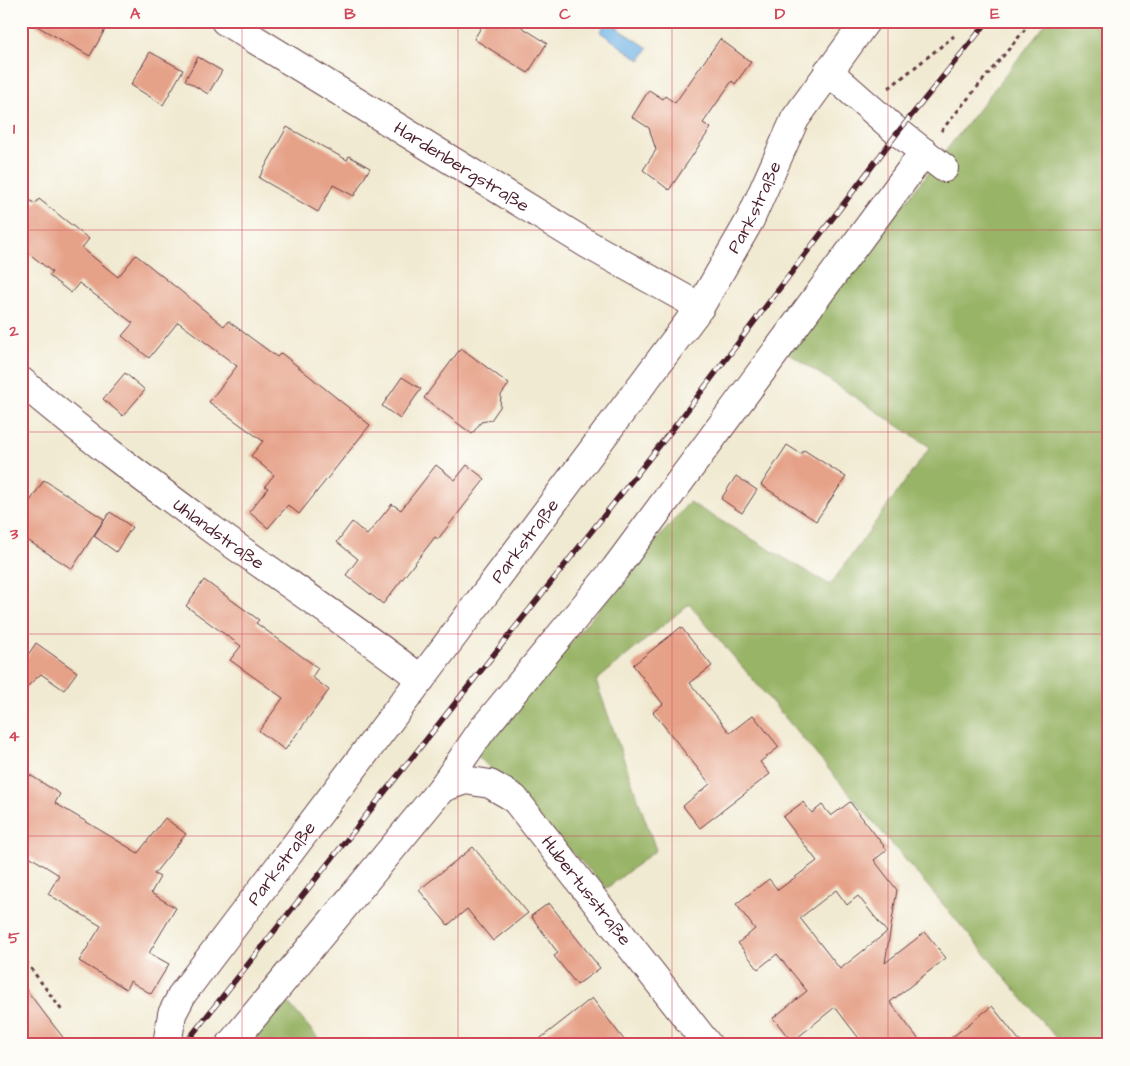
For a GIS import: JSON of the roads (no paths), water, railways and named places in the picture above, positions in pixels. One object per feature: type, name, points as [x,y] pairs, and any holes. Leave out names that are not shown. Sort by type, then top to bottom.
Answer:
[{"type":"street","name":"Hardenbergstraße","points":[[225,21],[589,245],[700,307]]},
{"type":"street","name":"Parkstraße","points":[[167,1045],[172,1014],[183,993],[422,680],[700,307],[750,220],[795,119],[866,21]]},
{"type":"street","points":[[230,1045],[442,788],[482,730],[615,569],[934,160],[828,71]]},
{"type":"street","name":"Uhlandstraße","points":[[21,381],[48,404],[213,530],[376,644],[422,680]]},
{"type":"street","name":"Hubertusstraße","points":[[442,788],[465,780],[490,784],[514,798],[708,1045]]},
{"type":"water","points":[[607,21],[648,48],[640,60],[600,32]]},
{"type":"railway","points":[[184,1045],[679,421],[898,132],[988,21]]}]
